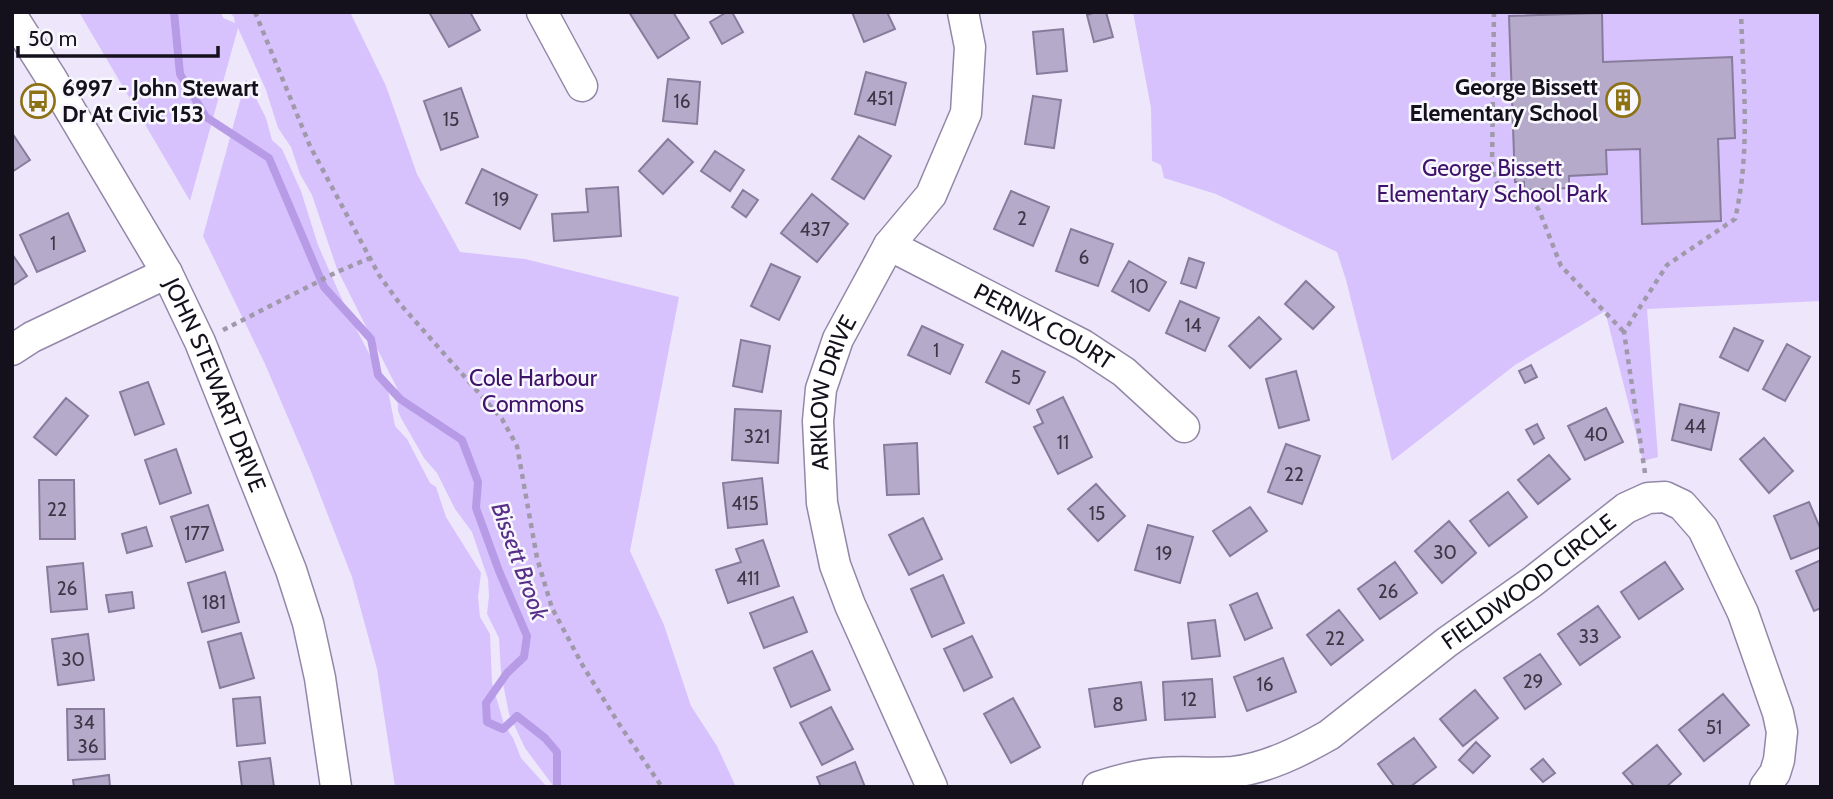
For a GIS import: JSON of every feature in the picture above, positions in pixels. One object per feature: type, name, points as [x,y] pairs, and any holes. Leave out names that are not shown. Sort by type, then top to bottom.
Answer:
[{"type":"street","points":[[542,12],[582,86]]},
{"type":"street","name":"ARKLOW DRIVE","points":[[932,787],[842,585],[825,524],[820,482],[818,421],[826,372],[838,339],[889,245],[931,195],[966,113],[970,47],[963,12]]},
{"type":"street","name":"JOHN STEWART DRIVE","points":[[12,16],[167,273],[200,342],[291,570],[308,623],[320,678],[336,787]]},
{"type":"street","name":"PERNIX COURT","points":[[889,245],[1083,345],[1124,372],[1184,426]]},
{"type":"street","points":[[12,350],[32,337],[167,273]]},
{"type":"street","points":[[1648,498],[1665,497],[1678,501],[1698,521],[1743,613],[1781,722],[1779,760],[1775,773],[1765,787]]},
{"type":"street","name":"FIELDWOOD CIRCLE","points":[[1098,787],[1151,774],[1211,774],[1244,770],[1272,763],[1313,744],[1329,735],[1447,642],[1532,582],[1626,508],[1648,498]]},
{"type":"path","points":[[255,12],[310,146],[370,258],[400,304],[502,419],[517,446],[537,558],[552,608],[597,689],[662,787]]},
{"type":"path","points":[[1494,12],[1492,166],[1496,183],[1507,195],[1531,199],[1539,210],[1561,266],[1624,332],[1648,498]]},
{"type":"path","points":[[1624,332],[1668,265],[1735,219],[1742,189],[1745,134],[1741,12]]},
{"type":"path","points":[[200,342],[370,258]]},
{"type":"green space","name":"Cole Harbour Commons","points":[[79,12],[221,12],[223,18],[235,23],[229,12],[350,12],[386,86],[417,174],[460,252],[525,259],[679,297],[630,551],[664,625],[691,706],[717,746],[736,787],[554,787],[525,748],[509,714],[501,673],[499,638],[487,614],[488,579],[472,532],[455,509],[437,473],[424,458],[401,418],[397,388],[337,269],[312,195],[300,174],[291,147],[278,128],[266,90],[238,28],[190,201]]},
{"type":"green space","name":"George Bissett Elementary School Park","points":[[1133,12],[1821,12],[1821,301],[1647,309],[1658,457],[1643,461],[1605,311],[1515,365],[1392,461],[1337,252],[1216,194],[1164,178],[1161,165],[1152,161],[1151,108]]},
{"type":"green space","name":"Cole Harbour Commons","points":[[246,79],[266,118],[272,140],[282,149],[301,191],[318,245],[348,313],[388,390],[395,426],[407,439],[430,483],[436,487],[446,517],[481,573],[478,597],[480,617],[490,634],[492,683],[504,724],[521,758],[547,787],[395,787],[377,669],[352,577],[265,364],[203,236]]},
{"type":"building","points":[[429,12],[470,12],[480,30],[449,47]]},
{"type":"building","points":[[629,12],[673,12],[689,38],[658,58]]},
{"type":"building","points":[[732,12],[743,32],[722,44],[710,22]]},
{"type":"building","points":[[852,12],[887,12],[895,29],[864,42]]},
{"type":"building","points":[[1106,12],[1113,37],[1094,42],[1087,15]]},
{"type":"building","name":"George Bissett Elementary School","points":[[1602,13],[1603,62],[1732,57],[1735,138],[1718,139],[1721,221],[1642,224],[1640,149],[1606,150],[1607,174],[1569,176],[1569,188],[1524,190],[1524,182],[1515,182],[1509,16]]},
{"type":"building","points":[[1063,29],[1067,71],[1037,74],[1033,32]]},
{"type":"building","points":[[866,72],[906,83],[895,125],[855,114]]},
{"type":"building","points":[[668,79],[700,82],[697,124],[663,121]]},
{"type":"building","points":[[461,88],[478,137],[441,150],[424,101]]},
{"type":"building","points":[[1033,96],[1061,100],[1054,148],[1025,144]]},
{"type":"building","points":[[12,133],[30,160],[12,172]]},
{"type":"building","points":[[859,136],[891,156],[864,199],[832,179]]},
{"type":"building","points":[[668,139],[693,162],[663,194],[639,171]]},
{"type":"building","points":[[715,151],[744,170],[730,191],[701,171]]},
{"type":"building","points":[[482,169],[537,195],[520,229],[466,203]]},
{"type":"building","points":[[618,187],[621,236],[554,241],[552,214],[588,212],[586,189]]},
{"type":"building","points":[[743,190],[758,200],[746,217],[732,207]]},
{"type":"building","points":[[1011,191],[1049,207],[1033,246],[994,229]]},
{"type":"building","points":[[812,194],[848,224],[817,262],[781,233]]},
{"type":"building","points":[[68,213],[85,251],[37,272],[20,235]]},
{"type":"building","points":[[1071,229],[1113,244],[1098,286],[1056,271]]},
{"type":"building","points":[[12,254],[27,276],[12,286]]},
{"type":"building","points":[[1189,258],[1204,263],[1196,288],[1181,283]]},
{"type":"building","points":[[1129,261],[1166,282],[1149,311],[1112,291]]},
{"type":"building","points":[[771,264],[800,277],[779,320],[751,306]]},
{"type":"building","points":[[1306,281],[1334,307],[1313,329],[1285,304]]},
{"type":"building","points":[[1180,301],[1219,318],[1205,351],[1166,333]]},
{"type":"building","points":[[1259,317],[1281,339],[1250,368],[1229,346]]},
{"type":"building","points":[[922,326],[963,345],[950,374],[908,355]]},
{"type":"building","points":[[1734,328],[1763,341],[1748,371],[1720,357]]},
{"type":"building","points":[[741,340],[770,346],[762,392],[733,386]]},
{"type":"building","points":[[1787,344],[1810,357],[1785,401],[1763,389]]},
{"type":"building","points":[[1002,351],[1045,372],[1029,404],[986,382]]},
{"type":"building","points":[[1531,365],[1537,377],[1525,383],[1519,371]]},
{"type":"building","points":[[1296,371],[1309,420],[1279,428],[1266,379]]},
{"type":"building","points":[[148,382],[164,424],[135,435],[120,392]]},
{"type":"building","points":[[1063,397],[1092,457],[1058,474],[1034,427],[1043,423],[1037,410]]},
{"type":"building","points":[[66,398],[88,416],[56,455],[34,437]]},
{"type":"building","points":[[1680,404],[1719,413],[1711,450],[1672,440]]},
{"type":"building","points":[[1606,408],[1623,442],[1585,460],[1568,426]]},
{"type":"building","points":[[735,409],[781,411],[778,463],[732,460]]},
{"type":"building","points":[[1537,424],[1544,438],[1534,444],[1526,430]]},
{"type":"building","points":[[1764,438],[1793,471],[1769,493],[1740,459]]},
{"type":"building","points":[[917,443],[919,494],[887,495],[884,445]]},
{"type":"building","points":[[1286,444],[1320,456],[1302,504],[1268,492]]},
{"type":"building","points":[[176,449],[191,493],[160,504],[145,460]]},
{"type":"building","points":[[1549,455],[1570,479],[1538,504],[1518,480]]},
{"type":"building","points":[[762,478],[767,524],[728,528],[723,483]]},
{"type":"building","points":[[39,480],[74,480],[75,539],[40,539]]},
{"type":"building","points":[[1096,484],[1125,516],[1098,541],[1068,509]]},
{"type":"building","points":[[1508,492],[1527,517],[1489,546],[1470,521]]},
{"type":"building","points":[[1809,502],[1821,530],[1821,547],[1791,559],[1774,516]]},
{"type":"building","points":[[208,505],[223,550],[186,562],[171,517]]},
{"type":"building","points":[[1250,507],[1267,531],[1230,556],[1213,531]]},
{"type":"building","points":[[923,518],[942,559],[909,575],[889,535]]},
{"type":"building","points":[[1449,521],[1476,553],[1442,583],[1415,551]]},
{"type":"building","points":[[1148,525],[1193,537],[1180,583],[1135,570]]},
{"type":"building","points":[[146,527],[152,546],[127,553],[122,534]]},
{"type":"building","points":[[763,540],[779,586],[728,603],[716,570],[741,562],[736,549]]},
{"type":"building","points":[[1821,560],[1821,608],[1814,611],[1796,571]]},
{"type":"building","points":[[1395,562],[1417,593],[1380,619],[1358,589]]},
{"type":"building","points":[[1665,562],[1683,589],[1639,619],[1621,592]]},
{"type":"building","points":[[83,563],[87,609],[51,612],[47,567]]},
{"type":"building","points":[[225,572],[239,622],[202,632],[188,583]]},
{"type":"building","points":[[943,575],[964,623],[932,637],[911,589]]},
{"type":"building","points":[[132,592],[134,608],[109,612],[106,595]]},
{"type":"building","points":[[1257,593],[1272,628],[1245,640],[1230,605]]},
{"type":"building","points":[[793,597],[807,632],[764,648],[750,613]]},
{"type":"building","points":[[1598,606],[1620,637],[1580,665],[1558,634]]},
{"type":"building","points":[[1339,610],[1363,640],[1331,665],[1307,635]]},
{"type":"building","points":[[1215,620],[1220,656],[1192,659],[1188,623]]},
{"type":"building","points":[[241,633],[254,678],[220,688],[208,642]]},
{"type":"building","points":[[88,634],[94,680],[58,685],[52,639]]},
{"type":"building","points":[[972,636],[992,677],[964,691],[944,649]]},
{"type":"building","points":[[812,651],[830,690],[791,707],[774,668]]},
{"type":"building","points":[[1540,654],[1561,684],[1525,709],[1504,678]]},
{"type":"building","points":[[1283,658],[1296,692],[1247,711],[1234,677]]},
{"type":"building","points":[[1212,679],[1215,717],[1165,720],[1163,682]]},
{"type":"building","points":[[1141,682],[1146,720],[1095,727],[1089,689]]},
{"type":"building","points":[[1475,690],[1498,718],[1463,746],[1440,719]]},
{"type":"building","points":[[1723,694],[1749,725],[1704,761],[1679,730]]},
{"type":"building","points":[[260,697],[265,743],[237,746],[233,699]]},
{"type":"building","points":[[1013,698],[1040,747],[1011,763],[984,714]]},
{"type":"building","points":[[831,707],[853,749],[822,765],[800,723]]},
{"type":"building","points":[[67,709],[104,709],[105,759],[68,760]]},
{"type":"building","points":[[1414,738],[1436,767],[1410,787],[1395,787],[1378,764]]},
{"type":"building","points":[[1476,742],[1490,756],[1473,773],[1459,760]]},
{"type":"building","points":[[1657,745],[1681,774],[1666,787],[1635,787],[1623,773]]},
{"type":"building","points":[[270,758],[274,787],[242,787],[239,762]]},
{"type":"building","points":[[1543,759],[1555,773],[1543,782],[1531,769]]},
{"type":"building","points":[[855,762],[865,787],[821,787],[817,777]]},
{"type":"building","points":[[109,775],[110,787],[74,787],[73,780]]},
{"type":"waterway","name":"Bissett Brook","points":[[174,12],[180,74],[206,117],[269,158],[324,287],[371,339],[378,375],[400,399],[462,440],[478,482],[476,508],[527,636],[524,657],[507,673],[486,703],[487,722],[503,729],[517,716],[545,738],[557,752],[557,787]]},
{"type":"place","name":"George Bissett Elementary School","points":[[1623,100]]},
{"type":"place","name":"6997 - John Stewart Dr At Civic 153","points":[[38,101]]}]
